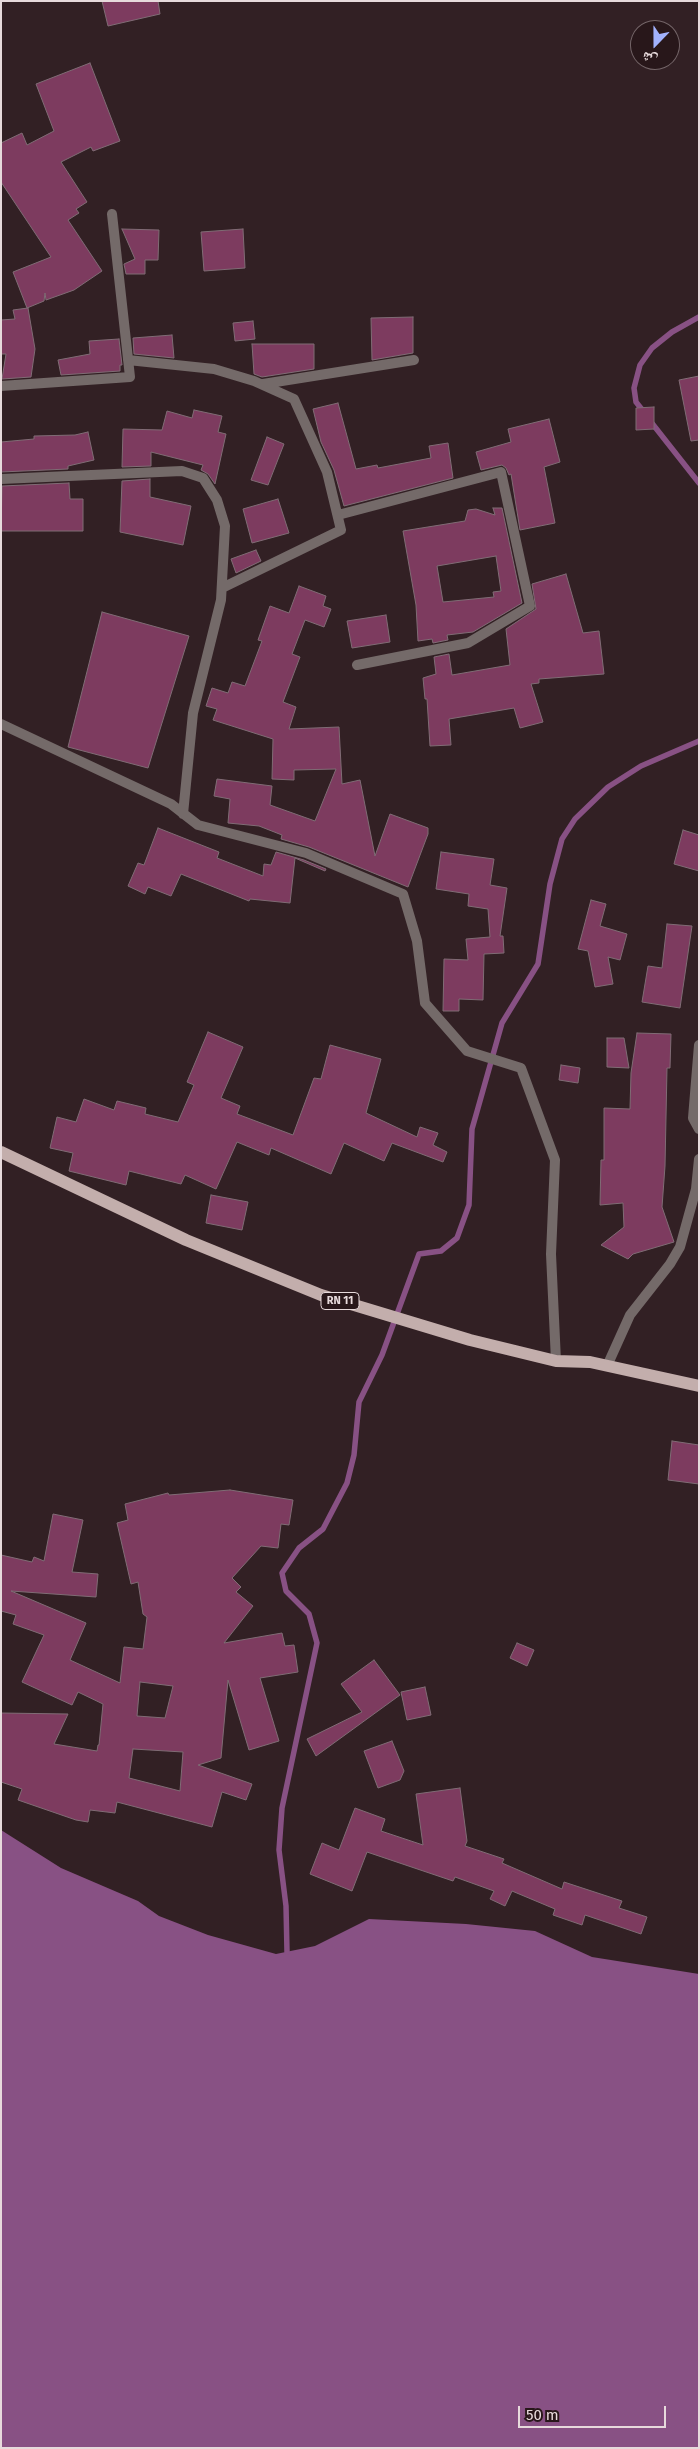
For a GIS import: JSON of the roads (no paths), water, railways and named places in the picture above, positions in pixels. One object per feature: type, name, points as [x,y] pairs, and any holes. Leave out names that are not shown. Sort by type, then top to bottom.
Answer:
[{"type":"main road","name":"RN 11","points":[[1,1152],[186,1240],[320,1295],[470,1340],[556,1361],[590,1362],[699,1386]]},
{"type":"street","points":[[1,386],[130,377],[112,214]]},
{"type":"street","points":[[128,360],[214,369],[262,385],[294,399],[328,472],[341,530],[222,588]]},
{"type":"street","points":[[262,385],[414,360]]},
{"type":"street","points":[[1,479],[182,471],[203,478],[217,500],[225,526],[221,600],[193,713],[183,814]]},
{"type":"street","points":[[338,515],[501,472],[530,606],[468,643],[357,665]]},
{"type":"street","points":[[1,724],[171,804],[198,825],[306,853],[403,894],[418,941],[425,1002],[467,1051],[521,1068],[555,1160],[552,1254],[556,1361]]},
{"type":"street","points":[[699,1045],[693,1118],[699,1129]]},
{"type":"street","points":[[606,1366],[630,1315],[670,1264],[680,1246],[696,1189],[699,1159]]},
{"type":"waterway","points":[[644,412],[636,402],[634,388],[640,365],[652,348],[672,332],[699,317]]},
{"type":"waterway","points":[[651,422],[699,483]]},
{"type":"waterway","points":[[287,1952],[286,1906],[279,1850],[282,1808],[317,1643],[309,1614],[286,1591],[282,1573],[299,1548],[323,1529],[347,1483],[354,1455],[359,1402],[382,1355],[419,1254],[441,1251],[457,1238],[469,1205],[472,1129],[502,1023],[538,964],[550,884],[562,839],[575,819],[608,787],[641,766],[699,741]]}]
